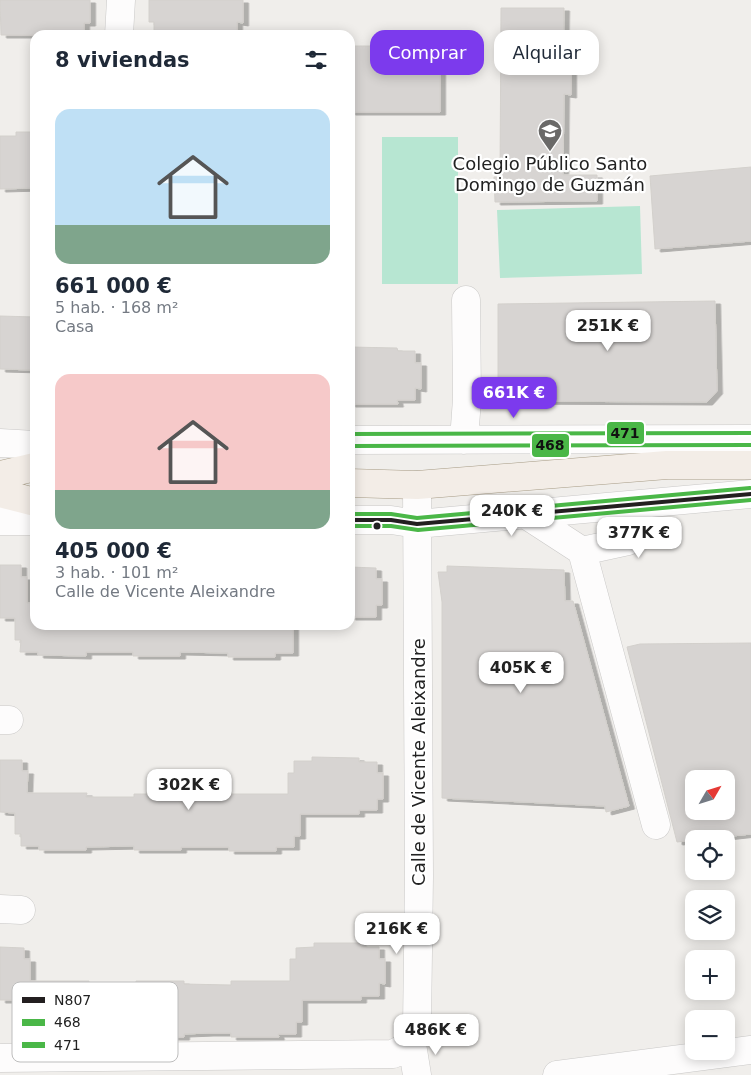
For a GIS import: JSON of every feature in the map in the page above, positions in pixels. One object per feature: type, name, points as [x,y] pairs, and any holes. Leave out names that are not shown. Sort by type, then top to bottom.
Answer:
[{"type":"main road","points":[[355,483],[417,485],[667,465],[751,464]]},
{"type":"main road","points":[[0,476],[30,468]]},
{"type":"main road","points":[[0,494],[30,501]]},
{"type":"street","points":[[119,30],[121,0]]},
{"type":"street","points":[[464,440],[467,399],[466,300]]},
{"type":"street","points":[[355,440],[751,439]]},
{"type":"street","points":[[0,443],[30,444]]},
{"type":"street","name":"Calle de Vicente Aleixandre","points":[[412,1044],[417,1027],[419,876],[417,485]]},
{"type":"street","points":[[355,520],[391,520],[417,524],[751,494]]},
{"type":"street","points":[[582,551],[628,541],[637,505]]},
{"type":"street","points":[[525,514],[582,551],[656,826]]},
{"type":"street","points":[[0,521],[30,521]]},
{"type":"street","points":[[178,1056],[393,1054],[412,1044],[417,1075]]},
{"type":"street","points":[[557,1075],[751,1050]]},
{"type":"green space","points":[[382,137],[458,137],[458,284],[382,284]]},
{"type":"green space","points":[[640,206],[642,274],[500,278],[497,210]]},
{"type":"building","points":[[0,0],[90,0],[90,23],[84,23],[84,30],[30,30],[30,35],[1,35]]},
{"type":"building","points":[[149,0],[243,0],[243,23],[237,22],[237,30],[154,30],[154,22],[149,22]]},
{"type":"building","points":[[501,8],[564,8],[564,30],[501,30]]},
{"type":"building","points":[[355,46],[370,46],[370,75],[440,75],[440,112],[355,112]]},
{"type":"building","points":[[501,75],[571,75],[571,95],[564,94],[563,175],[597,175],[597,201],[495,202],[494,177],[500,177]]},
{"type":"building","points":[[16,132],[30,132],[30,188],[0,189],[0,136],[16,136]]},
{"type":"building","points":[[751,167],[751,241],[655,249],[650,176]]},
{"type":"building","points":[[715,301],[717,391],[707,402],[498,401],[498,304]]},
{"type":"building","points":[[0,316],[30,317],[30,370],[0,369]]},
{"type":"building","points":[[355,347],[397,348],[398,351],[415,351],[415,363],[421,363],[421,389],[415,388],[415,400],[397,400],[398,404],[355,404]]},
{"type":"building","points":[[0,565],[21,565],[21,577],[27,577],[27,603],[30,603],[30,630],[293,630],[293,653],[275,653],[275,657],[228,657],[228,653],[180,652],[180,656],[133,656],[133,652],[86,652],[86,656],[38,655],[38,652],[20,652],[21,640],[15,640],[15,618],[0,618]]},
{"type":"building","points":[[447,566],[564,570],[565,601],[573,601],[629,806],[606,812],[605,806],[442,798],[442,602],[438,572],[447,572]]},
{"type":"building","points":[[355,567],[376,568],[376,579],[382,579],[382,605],[376,605],[376,617],[355,617]]},
{"type":"building","points":[[751,643],[751,834],[735,836],[735,830],[685,830],[685,841],[677,842],[627,647],[640,644]]},
{"type":"building","points":[[312,757],[359,758],[359,762],[377,762],[377,773],[383,773],[383,799],[377,799],[377,810],[359,810],[359,814],[300,814],[300,836],[294,836],[294,847],[276,847],[276,851],[229,851],[229,847],[181,847],[181,850],[134,850],[134,846],[86,847],[86,850],[39,850],[39,846],[21,846],[21,834],[15,834],[15,813],[0,812],[0,760],[22,760],[22,771],[28,771],[27,793],[87,793],[86,797],[134,797],[134,794],[181,794],[181,797],[229,798],[229,794],[288,794],[288,773],[294,773],[294,761],[312,761]]},
{"type":"building","points":[[314,943],[361,943],[361,947],[379,947],[379,959],[385,959],[385,984],[379,983],[379,996],[361,996],[361,1000],[302,1000],[302,1022],[296,1022],[296,1034],[278,1034],[279,1037],[231,1037],[231,1033],[208,1033],[184,1034],[184,1037],[178,1037],[178,982],[136,982],[184,981],[184,984],[231,985],[231,981],[290,981],[290,959],[296,959],[296,948],[314,947]]},
{"type":"building","points":[[0,947],[24,948],[24,959],[30,959],[30,981],[89,981],[12,982],[12,1000],[0,1000]]},
{"type":"transit line","name":"471","points":[[355,434],[751,433]]},
{"type":"transit line","name":"468","points":[[355,446],[751,445]]},
{"type":"transit line","name":"471","points":[[355,514],[391,514],[417,518],[750,488]]},
{"type":"transit line","name":"N807","points":[[355,520],[391,520],[417,524],[751,494]]},
{"type":"transit line","name":"468","points":[[355,526],[391,526],[418,530],[751,500]]},
{"type":"place","name":"Colegio Público Santo Domingo de Guzmán","points":[[550,152]]}]
